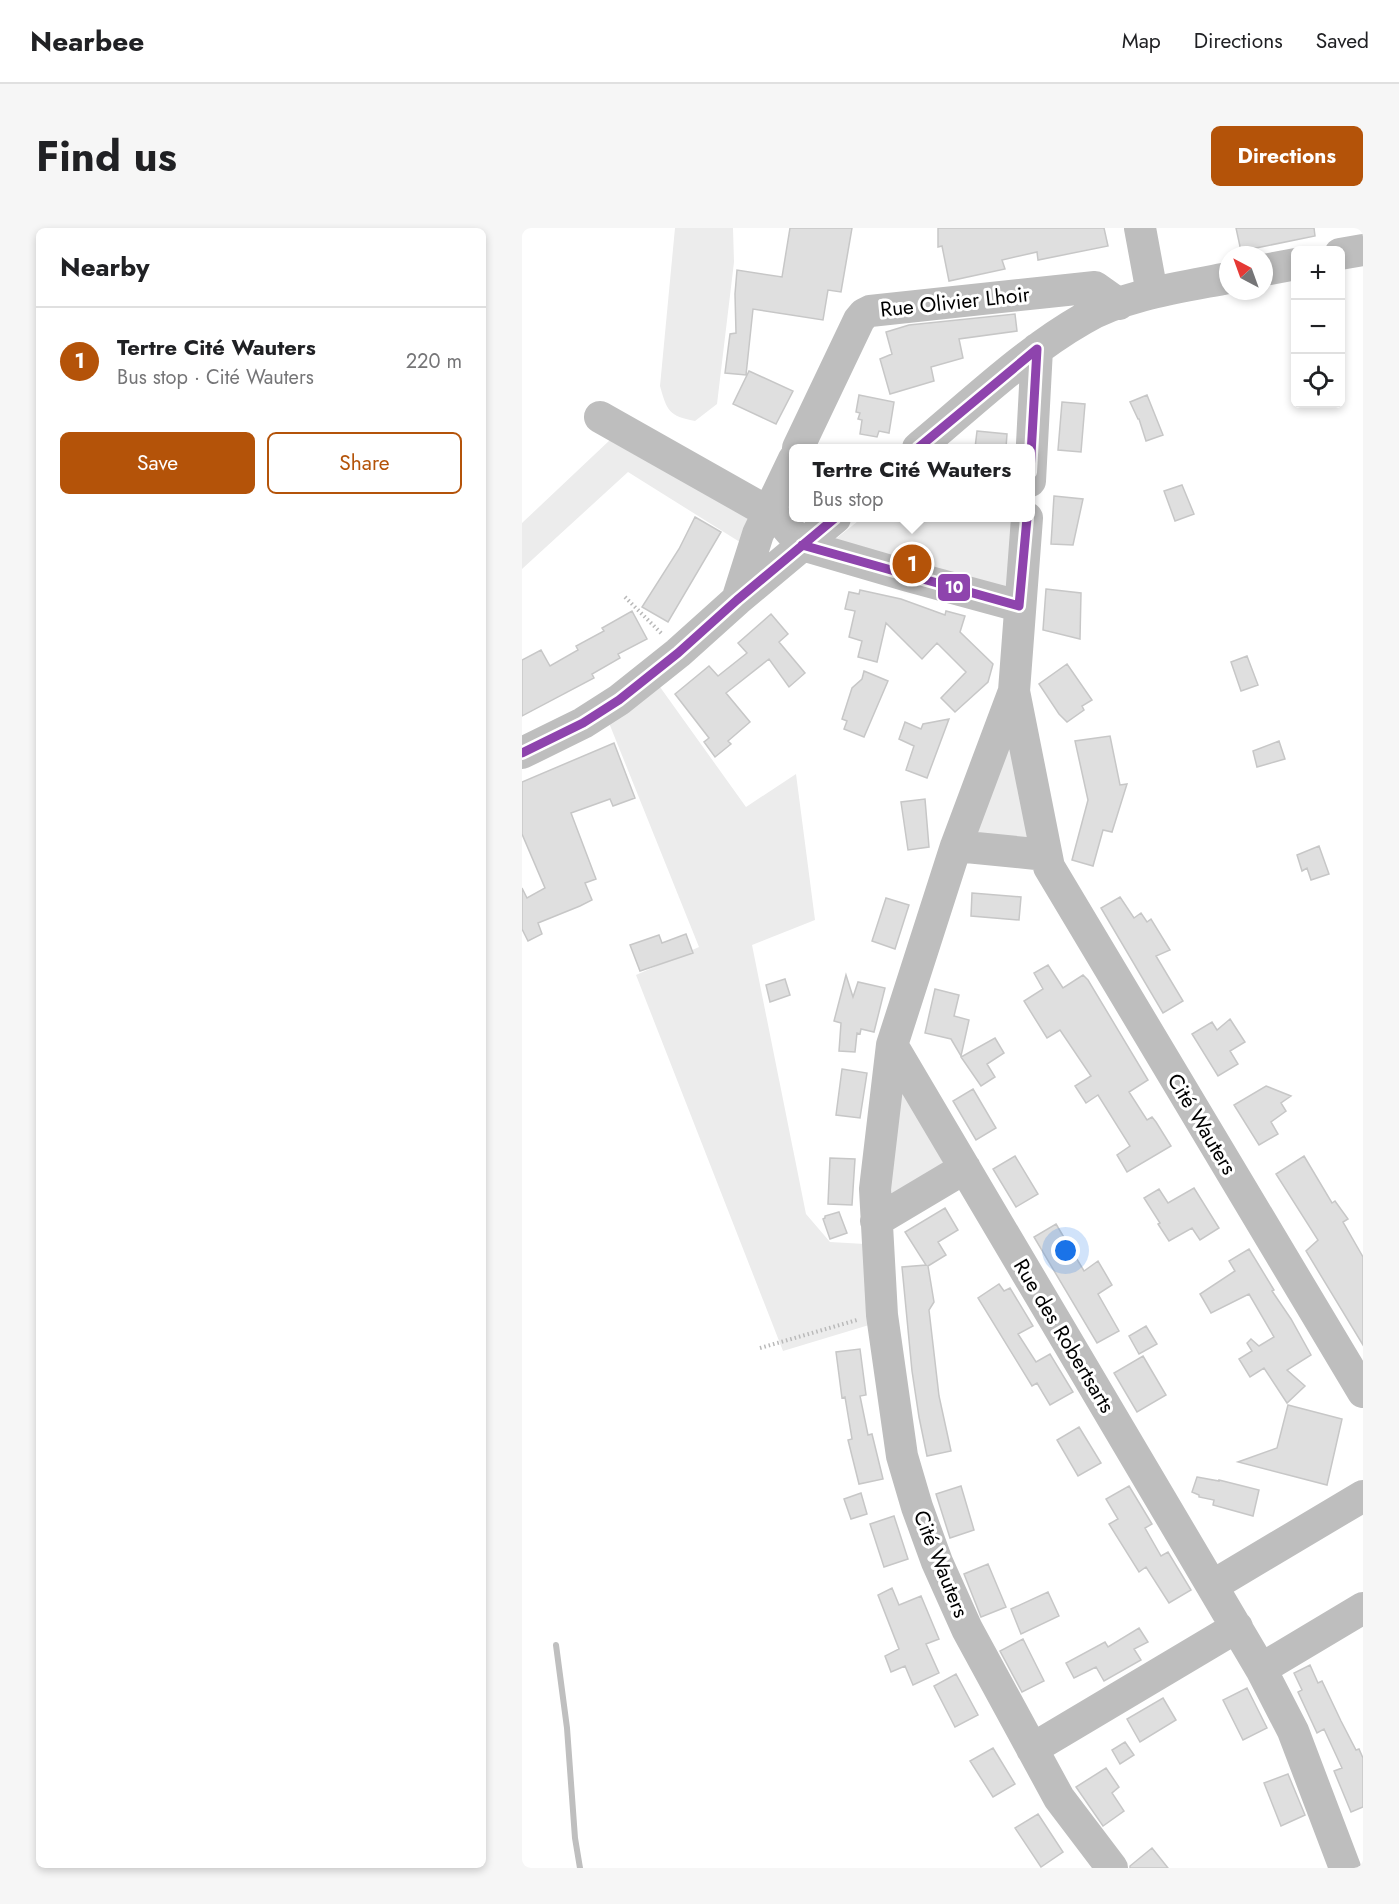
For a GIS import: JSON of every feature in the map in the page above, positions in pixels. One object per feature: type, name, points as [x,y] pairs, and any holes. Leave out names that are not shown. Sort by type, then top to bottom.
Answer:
[{"type":"street","points":[[1140,228],[1152,293]]},
{"type":"street","points":[[1345,253],[1363,249]]},
{"type":"street","points":[[1273,268],[1291,265]]},
{"type":"street","points":[[923,444],[1037,349],[1084,318],[1152,293],[1219,280]]},
{"type":"street","name":"Rue Olivier Lhoir","points":[[800,444],[859,320],[870,311],[1095,288],[1119,304]]},
{"type":"street","points":[[1032,444],[1037,349]]},
{"type":"street","points":[[600,417],[768,512],[783,523],[802,545],[1020,606]]},
{"type":"street","points":[[737,600],[758,534],[789,469]]},
{"type":"street","points":[[522,753],[583,723],[619,700],[678,653],[830,522]]},
{"type":"street","name":"Cité Wauters","points":[[1027,522],[1014,691],[1049,867],[1363,1392]]},
{"type":"street","name":"Cité Wauters","points":[[1014,691],[956,846],[892,1045],[875,1189],[882,1315],[902,1456],[937,1562],[968,1629],[1059,1798],[1112,1868]]},
{"type":"street","points":[[956,846],[1046,855]]},
{"type":"street","name":"Rue des Robertsarts","points":[[892,1045],[1261,1669],[1293,1731],[1345,1868]]},
{"type":"street","points":[[876,1221],[965,1168]]},
{"type":"street","points":[[1212,1586],[1363,1496]]},
{"type":"street","points":[[1261,1669],[1363,1608]]},
{"type":"street","points":[[1032,1749],[1236,1627]]},
{"type":"path","points":[[625,597],[661,633]]},
{"type":"path","points":[[760,1348],[848,1322],[882,1315]]},
{"type":"shaded area","points":[[675,228],[733,228],[734,262],[717,404],[695,421],[680,417],[670,411],[660,386]]},
{"type":"shaded area","points":[[611,439],[755,521],[743,544],[628,472],[522,569],[522,523]]},
{"type":"shaded area","points":[[857,522],[1018,522],[1009,594],[833,541]]},
{"type":"shaded area","points":[[655,680],[746,807],[796,774],[815,920],[752,945],[806,1214],[830,1242],[865,1244],[869,1325],[783,1351],[636,975],[699,947],[607,718]]},
{"type":"shaded area","points":[[1008,742],[1034,846],[969,835]]},
{"type":"shaded area","points":[[903,1084],[946,1168],[892,1199],[886,1195]]},
{"type":"building","points":[[790,228],[852,228],[841,292],[828,290],[823,320],[753,309],[746,375],[725,373],[730,334],[736,333],[737,270],[782,277]]},
{"type":"building","points":[[938,228],[1104,228],[1108,246],[1038,260],[1037,252],[1002,260],[1005,269],[949,281],[942,246],[938,247]]},
{"type":"building","points":[[1236,228],[1314,228],[1315,236],[1266,246],[1240,246]]},
{"type":"building","points":[[1015,314],[1017,331],[959,339],[963,358],[931,367],[934,381],[890,394],[880,359],[892,354],[886,332],[909,325]]},
{"type":"building","points":[[749,371],[793,391],[776,424],[733,404]]},
{"type":"building","points":[[859,395],[894,402],[889,433],[879,431],[877,437],[860,434],[862,420],[858,419],[860,413],[856,412]]},
{"type":"building","points":[[1147,395],[1163,435],[1146,441],[1139,419],[1130,402]]},
{"type":"building","points":[[1062,402],[1085,404],[1081,452],[1058,450]]},
{"type":"building","points":[[977,431],[1007,434],[1006,444],[975,444]]},
{"type":"building","points":[[1182,485],[1194,514],[1175,521],[1164,491]]},
{"type":"building","points":[[1054,496],[1083,499],[1073,545],[1051,544]]},
{"type":"building","points":[[695,517],[721,532],[668,622],[642,607],[679,549]]},
{"type":"building","points":[[1046,589],[1081,593],[1080,639],[1043,630]]},
{"type":"building","points":[[860,590],[901,599],[945,615],[946,611],[965,616],[960,632],[993,664],[988,682],[955,712],[941,698],[966,672],[937,643],[922,659],[886,623],[877,662],[858,657],[862,641],[849,637],[855,611],[845,609],[849,592],[859,594]]},
{"type":"building","points":[[632,611],[647,639],[618,654],[620,658],[592,674],[594,678],[522,716],[522,660],[541,650],[550,666],[578,650],[576,646],[604,631],[602,628]]},
{"type":"building","points":[[771,614],[788,634],[779,642],[805,673],[789,687],[769,659],[726,693],[750,722],[728,741],[731,744],[715,757],[704,742],[709,738],[675,694],[709,666],[718,676],[747,653],[738,643]]},
{"type":"building","points":[[1247,656],[1258,685],[1241,691],[1231,662]]},
{"type":"building","points":[[1067,664],[1092,700],[1082,706],[1084,710],[1067,722],[1039,684]]},
{"type":"building","points":[[864,671],[888,681],[864,737],[844,729],[847,721],[842,719],[852,688],[862,679]]},
{"type":"building","points":[[949,719],[927,778],[906,770],[914,746],[899,739],[905,722],[921,729],[923,724]]},
{"type":"building","points":[[1110,736],[1120,785],[1127,784],[1112,832],[1103,830],[1093,866],[1072,860],[1088,800],[1075,741]]},
{"type":"building","points":[[1279,741],[1285,759],[1257,767],[1253,751]]},
{"type":"building","points":[[614,743],[635,798],[613,806],[610,799],[571,813],[596,879],[585,883],[592,900],[538,923],[542,934],[528,941],[522,929],[522,888],[527,898],[545,888],[522,834],[522,782]]},
{"type":"building","points":[[925,799],[929,847],[908,850],[901,802]]},
{"type":"building","points":[[1319,846],[1329,874],[1311,880],[1307,868],[1302,871],[1297,855]]},
{"type":"building","points":[[972,893],[1021,897],[1019,920],[971,916]]},
{"type":"building","points":[[1120,897],[1134,918],[1141,913],[1147,922],[1151,919],[1170,950],[1156,956],[1183,1001],[1163,1013],[1101,908]]},
{"type":"building","points":[[886,898],[909,905],[895,949],[872,941]]},
{"type":"building","points":[[686,934],[693,953],[640,971],[630,945],[659,935],[662,943]]},
{"type":"building","points":[[1048,965],[1063,988],[1083,975],[1088,980],[1148,1080],[1129,1092],[1147,1120],[1152,1117],[1171,1146],[1127,1172],[1117,1155],[1130,1146],[1098,1095],[1086,1103],[1075,1086],[1091,1076],[1060,1030],[1047,1038],[1024,1001],[1043,989],[1034,973]]},
{"type":"building","points":[[846,975],[853,997],[858,982],[885,988],[874,1032],[861,1029],[860,1034],[857,1033],[855,1052],[839,1051],[841,1023],[834,1021]]},
{"type":"building","points":[[785,979],[790,995],[770,1002],[766,985]]},
{"type":"building","points":[[935,989],[959,995],[954,1016],[969,1020],[961,1056],[951,1039],[925,1033]]},
{"type":"building","points":[[1230,1019],[1245,1042],[1230,1051],[1238,1064],[1218,1076],[1192,1034],[1212,1022],[1217,1030]]},
{"type":"building","points":[[995,1038],[1004,1053],[987,1064],[995,1077],[981,1086],[961,1057]]},
{"type":"building","points":[[842,1069],[867,1073],[860,1118],[836,1115]]},
{"type":"building","points":[[1266,1086],[1291,1096],[1281,1103],[1286,1111],[1271,1122],[1278,1134],[1259,1145],[1234,1105]]},
{"type":"building","points":[[973,1089],[996,1128],[976,1140],[953,1101]]},
{"type":"building","points":[[1015,1156],[1038,1194],[1016,1207],[993,1169]]},
{"type":"building","points":[[1304,1156],[1332,1203],[1335,1201],[1348,1219],[1343,1222],[1363,1257],[1363,1345],[1306,1251],[1318,1240],[1276,1174]]},
{"type":"building","points":[[830,1158],[855,1159],[852,1205],[828,1204]]},
{"type":"building","points":[[1194,1188],[1219,1228],[1200,1240],[1192,1228],[1169,1241],[1144,1198],[1159,1189],[1168,1203]]},
{"type":"building","points":[[945,1208],[958,1230],[938,1242],[946,1255],[928,1266],[934,1302],[929,1310],[939,1396],[951,1451],[927,1456],[912,1371],[902,1267],[926,1265],[905,1232]]},
{"type":"building","points":[[839,1212],[847,1233],[830,1239],[823,1219],[825,1216]]},
{"type":"building","points":[[1056,1224],[1084,1271],[1098,1261],[1112,1285],[1098,1294],[1119,1331],[1097,1343],[1034,1237]]},
{"type":"building","points":[[1249,1249],[1311,1355],[1287,1370],[1305,1386],[1287,1403],[1264,1368],[1250,1377],[1239,1359],[1252,1351],[1247,1343],[1251,1339],[1259,1346],[1274,1337],[1249,1294],[1211,1313],[1200,1294],[1235,1271],[1229,1261]]},
{"type":"building","points":[[999,1284],[1004,1291],[1010,1288],[1033,1326],[1018,1334],[1036,1362],[1050,1354],[1073,1392],[1050,1405],[1037,1383],[1032,1386],[978,1298]]},
{"type":"building","points":[[1146,1326],[1157,1344],[1139,1354],[1129,1336]]},
{"type":"building","points":[[860,1349],[866,1395],[860,1396],[868,1435],[872,1434],[883,1479],[859,1484],[848,1440],[852,1439],[845,1397],[842,1398],[836,1352]]},
{"type":"building","points":[[1143,1356],[1166,1395],[1137,1412],[1114,1373]]},
{"type":"building","points":[[1288,1405],[1342,1419],[1327,1485],[1238,1462],[1277,1448]]},
{"type":"building","points":[[1079,1427],[1101,1463],[1078,1476],[1057,1440]]},
{"type":"building","points":[[1197,1477],[1259,1490],[1253,1516],[1213,1505],[1214,1500],[1199,1497],[1192,1492]]},
{"type":"building","points":[[961,1486],[974,1530],[950,1538],[936,1494]]},
{"type":"building","points":[[1129,1486],[1152,1524],[1145,1528],[1161,1556],[1168,1552],[1191,1590],[1169,1603],[1146,1567],[1139,1572],[1109,1524],[1118,1519],[1106,1499]]},
{"type":"building","points":[[861,1493],[867,1514],[851,1519],[844,1499]]},
{"type":"building","points":[[894,1516],[908,1559],[884,1567],[870,1524]]},
{"type":"building","points":[[988,1564],[1006,1607],[981,1617],[964,1574]]},
{"type":"building","points":[[892,1588],[899,1605],[921,1596],[939,1639],[926,1644],[939,1673],[913,1685],[905,1666],[891,1672],[885,1656],[899,1649],[878,1595]]},
{"type":"building","points":[[1048,1592],[1059,1616],[1021,1634],[1011,1609]]},
{"type":"building","points":[[1139,1628],[1148,1642],[1134,1649],[1141,1660],[1104,1681],[1096,1667],[1074,1678],[1066,1663],[1105,1642],[1108,1647]]},
{"type":"building","points":[[1023,1639],[1044,1681],[1022,1692],[1000,1651]]},
{"type":"building","points":[[1310,1665],[1318,1683],[1322,1681],[1356,1750],[1359,1749],[1363,1758],[1363,1807],[1351,1812],[1334,1771],[1342,1768],[1324,1729],[1317,1733],[1298,1692],[1302,1690],[1294,1673]]},
{"type":"building","points":[[956,1674],[978,1715],[955,1727],[934,1686]]},
{"type":"building","points":[[1247,1688],[1267,1728],[1243,1740],[1223,1700]]},
{"type":"building","points":[[1163,1698],[1176,1720],[1140,1742],[1127,1719]]},
{"type":"building","points":[[1125,1742],[1134,1755],[1120,1764],[1112,1750]]},
{"type":"building","points":[[993,1748],[1015,1784],[993,1797],[970,1761]]},
{"type":"building","points":[[1106,1768],[1119,1787],[1112,1793],[1124,1811],[1103,1826],[1076,1787]]},
{"type":"building","points":[[1288,1774],[1305,1815],[1281,1826],[1264,1783]]},
{"type":"building","points":[[1038,1814],[1063,1852],[1041,1867],[1015,1828]]},
{"type":"building","points":[[1152,1848],[1168,1868],[1130,1868],[1130,1866]]},
{"type":"waterway","points":[[556,1645],[567,1728],[575,1838],[580,1868]]},
{"type":"transit line","name":"10","points":[[923,444],[1037,349]]},
{"type":"transit line","name":"10","points":[[1032,444],[1037,349]]},
{"type":"transit line","name":"10","points":[[522,753],[583,723],[619,700],[678,653],[830,522]]},
{"type":"transit line","name":"10","points":[[1019,606],[1027,522]]},
{"type":"transit line","name":"10","points":[[802,545],[1019,606]]},
{"type":"place","name":"Tertre Cité Wauters","points":[[912,564]]}]
